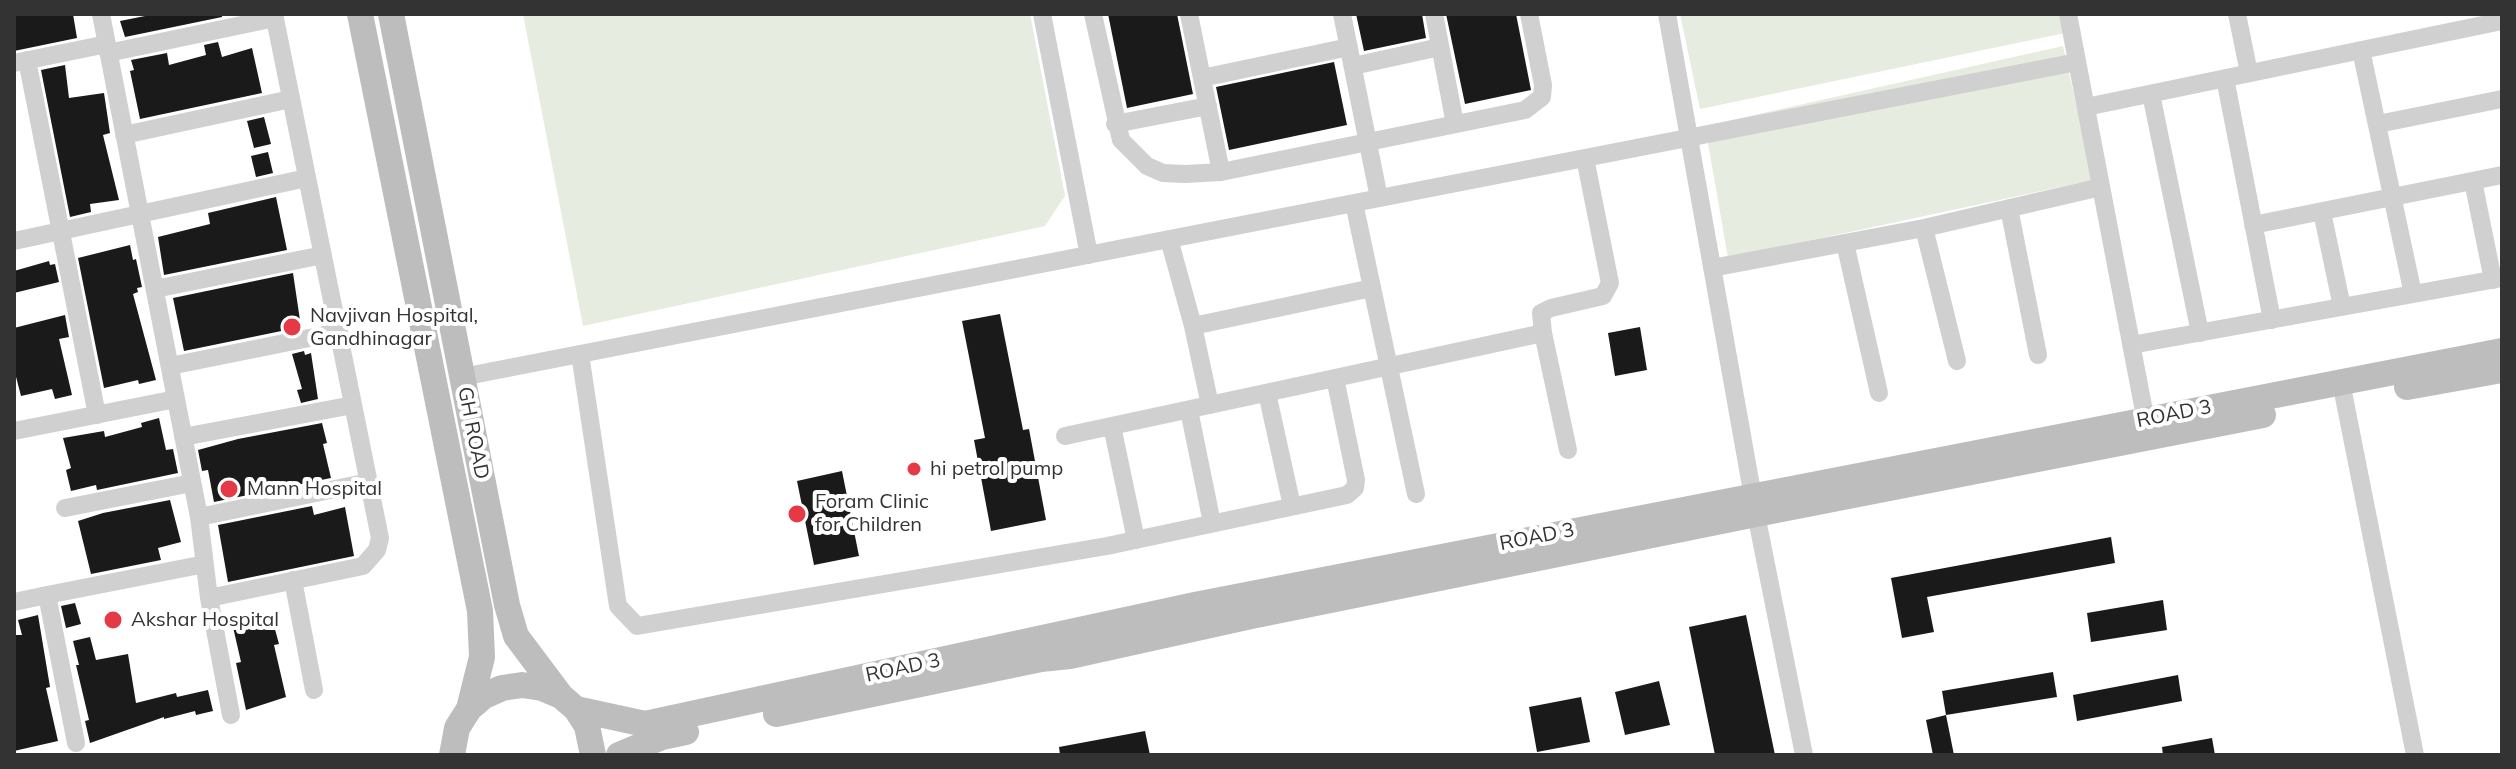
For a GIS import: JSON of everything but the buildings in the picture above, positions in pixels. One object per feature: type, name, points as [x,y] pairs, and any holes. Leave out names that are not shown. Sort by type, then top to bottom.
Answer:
[{"type":"street","points":[[101,14],[199,517],[209,598],[231,715]]},
{"type":"street","name":"GH ROAD","points":[[360,14],[480,611],[482,657],[469,709],[446,753]]},
{"type":"street","name":"GH ROAD","points":[[391,14],[507,605],[516,636],[587,726],[593,755]]},
{"type":"street","points":[[1042,14],[1089,255]]},
{"type":"street","points":[[1093,14],[1121,140],[1147,166],[1163,173],[1221,172],[1525,110],[1542,97],[1543,85],[1529,14]]},
{"type":"street","points":[[1189,14],[1221,172]]},
{"type":"street","points":[[1342,14],[1379,198]]},
{"type":"street","points":[[1434,14],[1455,124]]},
{"type":"street","points":[[1667,14],[1754,505],[1804,755]]},
{"type":"street","points":[[2068,14],[2147,429]]},
{"type":"street","points":[[2237,14],[2249,73]]},
{"type":"street","points":[[97,415],[61,231],[21,62],[275,16],[380,538],[377,550],[363,566],[209,598]]},
{"type":"street","points":[[2086,107],[2502,21]]},
{"type":"street","points":[[1202,78],[1440,47]]},
{"type":"street","points":[[2361,50],[2413,294]]},
{"type":"street","points":[[462,377],[2077,62]]},
{"type":"street","points":[[2225,78],[2272,320]]},
{"type":"street","points":[[2151,94],[2200,333]]},
{"type":"street","points":[[124,135],[291,99]]},
{"type":"street","points":[[2378,124],[2502,99]]},
{"type":"street","points":[[1115,124],[1208,106]]},
{"type":"street","points":[[1568,450],[1541,313],[1603,296],[1610,283],[1585,158]]},
{"type":"street","points":[[2253,225],[2502,175]]},
{"type":"street","points":[[14,241],[307,178]]},
{"type":"street","points":[[2131,345],[2497,279],[2473,181]]},
{"type":"street","points":[[1712,268],[1924,228],[2101,187]]},
{"type":"street","points":[[1354,203],[1416,494]]},
{"type":"street","points":[[2009,208],[2038,355]]},
{"type":"street","points":[[2322,212],[2342,307]]},
{"type":"street","points":[[1924,228],[1957,361]]},
{"type":"street","points":[[1169,239],[1193,326],[1210,405]]},
{"type":"street","points":[[1845,243],[1879,393]]},
{"type":"street","points":[[155,289],[323,255]]},
{"type":"street","points":[[1193,326],[1372,288]]},
{"type":"street","points":[[170,366],[339,332]]},
{"type":"street","points":[[1065,436],[1543,333]]},
{"type":"street","name":"ROAD 3","points":[[469,709],[493,692],[522,685],[542,688],[568,702],[645,724],[1081,628],[1754,505],[2147,429],[2342,390],[2502,351]]},
{"type":"street","points":[[580,354],[618,606],[637,626],[1136,540],[1347,495],[1355,488],[1356,480],[1335,378]]},
{"type":"street","name":"ROAD 3","points":[[2342,390],[2502,370]]},
{"type":"street","points":[[2342,390],[2415,755]]},
{"type":"street","points":[[1267,393],[1292,506]]},
{"type":"street","points":[[14,431],[176,399]]},
{"type":"street","points":[[183,437],[353,405]]},
{"type":"street","points":[[1189,410],[1212,523]]},
{"type":"street","points":[[1112,426],[1136,540]]},
{"type":"street","points":[[199,517],[369,482]]},
{"type":"street","points":[[65,508],[192,483]]},
{"type":"street","name":"ROAD 3","points":[[619,755],[662,737],[1041,659],[1070,656],[1754,505]]},
{"type":"street","points":[[14,602],[205,564]]},
{"type":"street","points":[[293,580],[314,690]]},
{"type":"street","points":[[47,595],[76,743]]},
{"type":"shaded area","points":[[523,14],[1030,14],[1065,196],[1045,226],[583,326]]},
{"type":"shaded area","points":[[1680,14],[2061,14],[2065,33],[1700,109]]},
{"type":"shaded area","points":[[2063,46],[2093,180],[1728,258],[1705,126]]},
{"type":"place","name":"Navjivan Hospital, Gandhinagar","points":[[292,327]]},
{"type":"place","name":"hi petrol pump","points":[[914,469]]},
{"type":"place","name":"Mann Hospital","points":[[229,489]]},
{"type":"place","name":"Foram Clinic for Children","points":[[797,514]]},
{"type":"place","name":"Akshar Hospital","points":[[113,620]]}]
